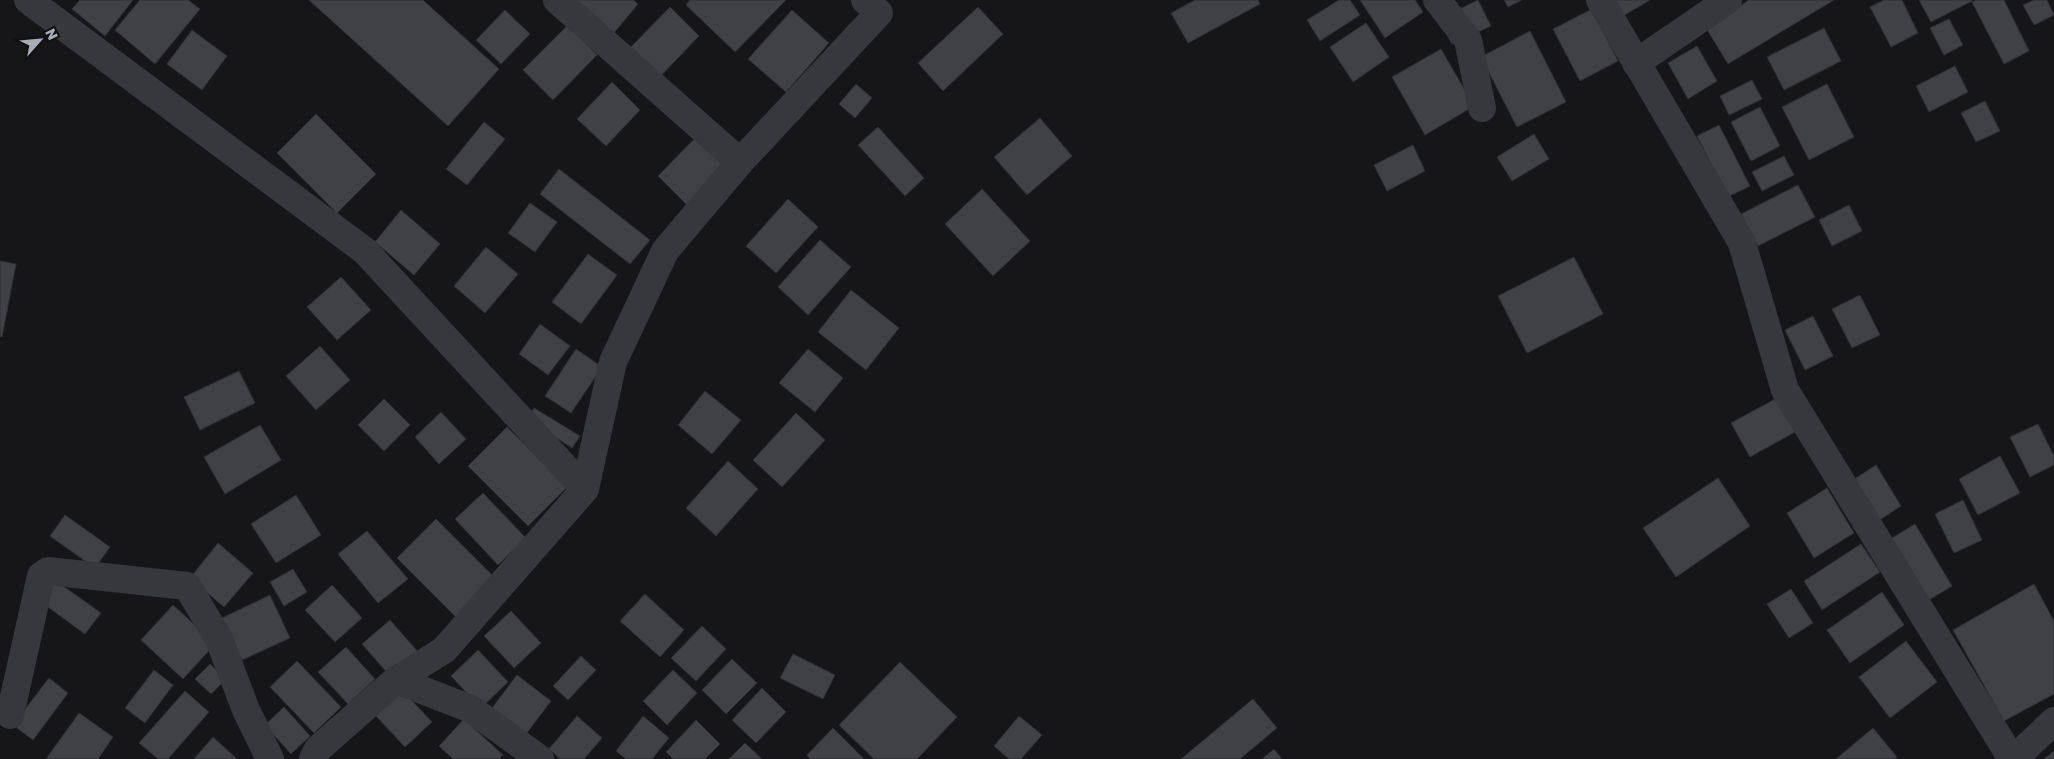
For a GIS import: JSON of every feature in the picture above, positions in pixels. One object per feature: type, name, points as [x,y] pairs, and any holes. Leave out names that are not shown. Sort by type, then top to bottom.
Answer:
[{"type":"street","points":[[28,0],[365,251],[585,488]]},
{"type":"street","points":[[557,0],[740,162]]},
{"type":"street","points":[[313,759],[318,749],[396,680],[444,650],[585,488],[613,362],[665,252],[740,162],[879,13],[865,0]]},
{"type":"street","points":[[1437,0],[1468,40],[1482,108]]},
{"type":"street","points":[[1600,0],[1742,243],[1784,390],[2013,759],[2054,721]]},
{"type":"street","points":[[1636,63],[1728,0]]},
{"type":"street","points":[[10,716],[41,576],[48,570],[187,586],[219,639],[246,710],[270,759]]},
{"type":"street","points":[[396,680],[471,709],[540,759]]},
{"type":"building","points":[[80,0],[133,0],[105,36],[72,9]]},
{"type":"building","points":[[140,0],[188,0],[200,9],[155,64],[115,30]]},
{"type":"building","points":[[309,0],[423,0],[499,69],[448,126]]},
{"type":"building","points":[[571,0],[633,0],[638,4],[608,40]]},
{"type":"building","points":[[690,0],[786,0],[735,52],[686,5]]},
{"type":"building","points":[[1195,0],[1258,0],[1260,4],[1188,43],[1171,13]]},
{"type":"building","points":[[1339,0],[1350,0],[1360,15],[1320,41],[1307,20]]},
{"type":"building","points":[[1360,0],[1415,0],[1423,12],[1385,38]]},
{"type":"building","points":[[1478,0],[1491,26],[1452,44],[1439,19]]},
{"type":"building","points":[[1504,0],[1522,0],[1508,7]]},
{"type":"building","points":[[1614,0],[1650,0],[1623,16]]},
{"type":"building","points":[[1749,0],[1834,0],[1728,64],[1706,28]]},
{"type":"building","points":[[1884,0],[1902,0],[1918,33],[1891,47],[1870,7]]},
{"type":"building","points":[[1919,0],[1971,0],[1972,1],[1931,22]]},
{"type":"building","points":[[1977,0],[2004,0],[2029,51],[2004,64],[1972,2]]},
{"type":"building","points":[[2034,0],[2047,0],[2054,15],[2034,25],[2023,5]]},
{"type":"building","points":[[670,7],[699,36],[655,82],[625,53]]},
{"type":"building","points":[[978,7],[1003,34],[943,91],[918,63]]},
{"type":"building","points":[[1592,9],[1618,61],[1580,81],[1553,29]]},
{"type":"building","points":[[505,10],[530,34],[501,64],[476,40]]},
{"type":"building","points":[[792,10],[829,43],[786,92],[748,59]]},
{"type":"building","points":[[1949,19],[1963,45],[1944,55],[1930,28]]},
{"type":"building","points":[[1366,23],[1389,57],[1353,82],[1330,47]]},
{"type":"building","points":[[568,25],[597,55],[553,100],[523,70]]},
{"type":"building","points":[[1824,28],[1841,61],[1784,90],[1767,57]]},
{"type":"building","points":[[192,30],[227,56],[202,90],[167,64]]},
{"type":"building","points":[[1530,31],[1566,102],[1517,127],[1481,57]]},
{"type":"building","points":[[1697,46],[1717,81],[1688,99],[1668,63]]},
{"type":"building","points":[[1441,49],[1474,106],[1425,135],[1392,77]]},
{"type":"building","points":[[1955,66],[1968,92],[1929,112],[1916,86]]},
{"type":"building","points":[[1752,80],[1762,99],[1729,115],[1720,96]]},
{"type":"building","points":[[612,82],[640,110],[606,146],[577,119]]},
{"type":"building","points":[[856,84],[872,98],[855,118],[839,104]]},
{"type":"building","points":[[1827,84],[1854,137],[1809,160],[1782,107]]},
{"type":"building","points":[[1985,101],[2000,131],[1976,142],[1961,113]]},
{"type":"building","points":[[1760,107],[1780,146],[1751,161],[1731,122]]},
{"type":"building","points":[[316,114],[376,174],[337,213],[277,153]]},
{"type":"building","points":[[1040,118],[1072,156],[1027,195],[994,157]]},
{"type":"building","points":[[484,122],[505,139],[467,185],[446,169]]},
{"type":"building","points":[[1719,125],[1750,186],[1728,197],[1697,136]]},
{"type":"building","points":[[878,127],[924,178],[905,196],[858,145]]},
{"type":"building","points":[[702,131],[732,160],[687,205],[658,176]]},
{"type":"building","points":[[1534,134],[1549,159],[1512,181],[1497,157]]},
{"type":"building","points":[[1413,145],[1425,171],[1387,191],[1374,165]]},
{"type":"building","points":[[1784,156],[1794,175],[1762,191],[1752,172]]},
{"type":"building","points":[[559,169],[650,240],[630,264],[540,194]]},
{"type":"building","points":[[1798,185],[1815,217],[1758,246],[1741,214]]},
{"type":"building","points":[[982,189],[1030,241],[993,276],[945,224]]},
{"type":"building","points":[[788,199],[818,227],[776,273],[746,246]]},
{"type":"building","points":[[530,203],[557,222],[535,252],[508,233]]},
{"type":"building","points":[[1849,205],[1862,231],[1832,246],[1819,220]]},
{"type":"building","points":[[401,210],[440,244],[414,275],[375,242]]},
{"type":"building","points":[[820,240],[851,267],[808,315],[778,287]]},
{"type":"building","points":[[486,247],[518,274],[485,313],[454,286]]},
{"type":"building","points":[[588,254],[617,275],[581,324],[552,302]]},
{"type":"building","points":[[1574,257],[1603,314],[1527,353],[1498,296]]},
{"type":"building","points":[[0,261],[16,264],[2,337],[0,336]]},
{"type":"building","points":[[341,277],[371,310],[337,340],[307,307]]},
{"type":"building","points":[[851,290],[899,328],[866,370],[818,332]]},
{"type":"building","points":[[1860,295],[1880,335],[1852,348],[1832,309]]},
{"type":"building","points":[[1813,316],[1833,356],[1805,370],[1785,330]]},
{"type":"building","points":[[540,324],[570,346],[548,375],[519,354]]},
{"type":"building","points":[[320,346],[350,380],[316,410],[286,376]]},
{"type":"building","points":[[576,349],[602,367],[571,413],[545,396]]},
{"type":"building","points":[[808,349],[843,378],[815,412],[779,383]]},
{"type":"building","points":[[239,371],[255,403],[200,430],[184,397]]},
{"type":"building","points":[[705,391],[741,420],[712,454],[678,425]]},
{"type":"building","points":[[1777,398],[1795,432],[1750,457],[1731,423]]},
{"type":"building","points":[[384,399],[410,425],[384,451],[358,425]]},
{"type":"building","points":[[534,408],[580,436],[572,448],[527,419]]},
{"type":"building","points":[[441,412],[466,439],[439,464],[415,437]]},
{"type":"building","points":[[796,413],[825,440],[782,487],[753,460]]},
{"type":"building","points":[[2038,424],[2054,456],[2054,465],[2030,477],[2010,437]]},
{"type":"building","points":[[260,425],[281,460],[225,494],[204,457]]},
{"type":"building","points":[[507,427],[567,487],[528,526],[468,466]]},
{"type":"building","points":[[2000,456],[2020,493],[1978,515],[1959,479]]},
{"type":"building","points":[[728,461],[758,489],[716,536],[686,508]]},
{"type":"building","points":[[1876,465],[1901,506],[1872,525],[1847,484]]},
{"type":"building","points":[[1718,478],[1750,526],[1676,577],[1643,528]]},
{"type":"building","points":[[1827,488],[1854,533],[1814,558],[1787,513]]},
{"type":"building","points":[[483,493],[526,538],[498,565],[455,519]]},
{"type":"building","points":[[296,495],[321,535],[276,563],[251,524]]},
{"type":"building","points":[[1963,500],[1982,540],[1954,553],[1935,514]]},
{"type":"building","points":[[65,515],[110,547],[95,568],[50,536]]},
{"type":"building","points":[[436,519],[496,579],[457,618],[397,558]]},
{"type":"building","points":[[1915,524],[1952,586],[1924,603],[1887,541]]},
{"type":"building","points":[[367,531],[408,579],[378,603],[338,554]]},
{"type":"building","points":[[218,543],[253,573],[224,607],[190,578]]},
{"type":"building","points":[[1861,544],[1880,572],[1822,610],[1804,581]]},
{"type":"building","points":[[293,569],[307,592],[284,606],[270,582]]},
{"type":"building","points":[[56,581],[101,613],[85,634],[41,602]]},
{"type":"building","points":[[2034,584],[2054,621],[2054,694],[2004,721],[1953,630]]},
{"type":"building","points":[[332,585],[362,618],[335,642],[305,610]]},
{"type":"building","points":[[1791,589],[1813,623],[1789,638],[1767,604]]},
{"type":"building","points":[[1882,592],[1904,625],[1850,663],[1827,630]]},
{"type":"building","points":[[645,594],[684,630],[660,657],[620,621]]},
{"type":"building","points":[[270,595],[290,638],[242,660],[222,618]]},
{"type":"building","points":[[173,605],[215,644],[183,679],[141,640]]},
{"type":"building","points":[[511,611],[541,643],[514,668],[484,636]]},
{"type":"building","points":[[390,620],[419,653],[391,677],[362,644]]},
{"type":"building","points":[[702,626],[726,649],[696,681],[671,658]]},
{"type":"building","points":[[1906,641],[1937,682],[1890,718],[1859,677]]},
{"type":"building","points":[[346,647],[375,679],[348,704],[318,672]]},
{"type":"building","points":[[478,650],[508,682],[481,708],[451,676]]},
{"type":"building","points":[[793,654],[835,675],[823,699],[780,678]]},
{"type":"building","points":[[581,656],[596,670],[568,700],[553,686]]},
{"type":"building","points":[[732,659],[757,683],[726,714],[702,690]]},
{"type":"building","points":[[297,661],[341,707],[314,733],[270,687]]},
{"type":"building","points":[[900,662],[957,717],[917,759],[874,759],[839,725]]},
{"type":"building","points":[[210,664],[226,679],[211,694],[195,679]]},
{"type":"building","points":[[154,670],[173,685],[145,723],[125,708]]},
{"type":"building","points":[[673,670],[697,693],[667,725],[643,701]]},
{"type":"building","points":[[517,675],[551,701],[523,738],[489,712]]},
{"type":"building","points":[[49,678],[68,693],[33,740],[13,725]]},
{"type":"building","points":[[762,688],[786,712],[756,743],[732,720]]},
{"type":"building","points":[[402,690],[432,722],[405,747],[375,715]]},
{"type":"building","points":[[185,691],[209,712],[168,759],[158,759],[139,743]]},
{"type":"building","points":[[1253,699],[1277,728],[1240,759],[1181,759]]},
{"type":"building","points":[[284,707],[310,736],[291,754],[265,725]]},
{"type":"building","points":[[79,713],[113,737],[98,759],[46,759]]},
{"type":"building","points":[[577,716],[602,738],[584,759],[560,759],[549,749]]},
{"type":"building","points":[[643,716],[669,738],[652,759],[626,759],[616,751]]},
{"type":"building","points":[[1019,716],[1042,735],[1021,759],[1009,759],[994,746]]},
{"type":"building","points":[[464,719],[503,755],[499,759],[453,759],[439,746]]},
{"type":"building","points":[[696,720],[720,744],[705,759],[673,759],[666,752]]},
{"type":"building","points":[[833,728],[864,759],[810,759],[807,755]]},
{"type":"building","points":[[1873,728],[1897,757],[1894,759],[1836,759]]},
{"type":"building","points":[[213,737],[237,759],[194,759]]},
{"type":"building","points":[[745,743],[762,759],[729,759]]},
{"type":"building","points":[[1274,749],[1282,759],[1262,759]]},
{"type":"building","points":[[2054,751],[2054,759],[2044,759]]}]
